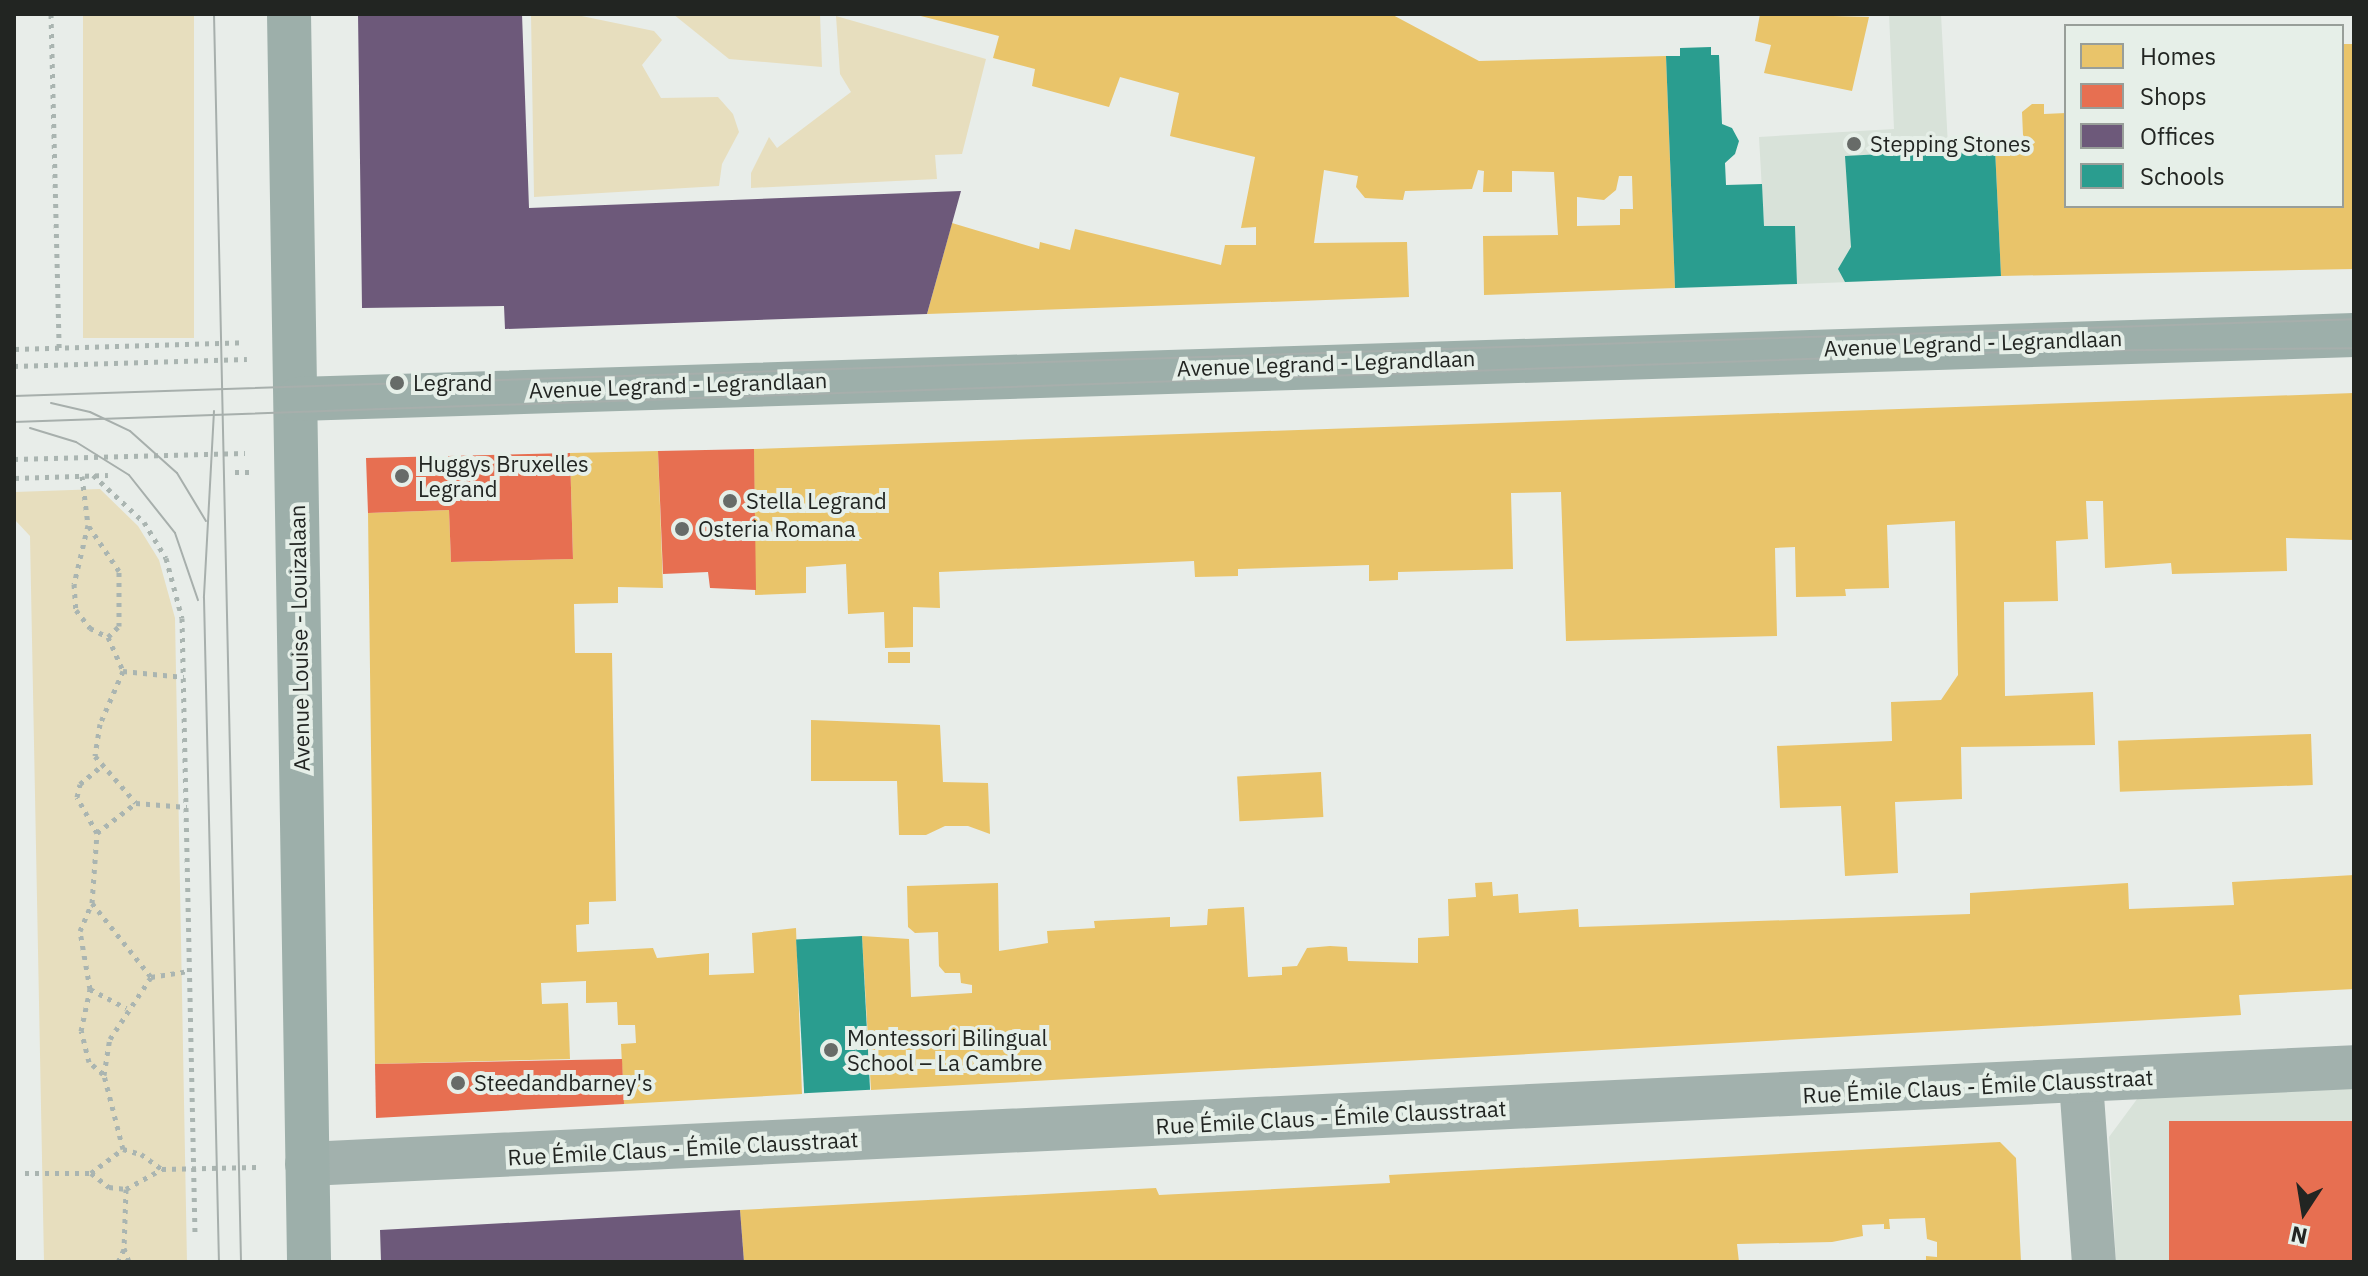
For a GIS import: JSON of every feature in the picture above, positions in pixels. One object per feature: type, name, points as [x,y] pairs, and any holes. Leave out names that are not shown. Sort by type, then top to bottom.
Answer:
[{"type":"main road","name":"Avenue Louise - Louizalaan","points":[[289,14],[298,399],[309,1262]]},
{"type":"main road","name":"Avenue Legrand - Legrandlaan","points":[[298,399],[2354,335]]},
{"type":"street","name":"Rue Émile Claus - Émile Clausstraat","points":[[307,1164],[2354,1067]]},
{"type":"street","points":[[2081,1082],[2094,1262]]},
{"type":"path","points":[[51,14],[59,348]]},
{"type":"path","points":[[15,349],[250,342]]},
{"type":"path","points":[[14,366],[253,358]]},
{"type":"path","points":[[14,459],[251,453]]},
{"type":"path","points":[[93,475],[144,522],[166,558],[182,618],[195,1236]]},
{"type":"path","points":[[15,478],[108,475]]},
{"type":"path","points":[[82,476],[88,525],[74,584],[76,610],[90,628],[108,637],[123,671],[100,724],[95,756],[100,767],[116,776],[136,803]]},
{"type":"path","points":[[88,525],[119,571],[119,626],[108,637]]},
{"type":"path","points":[[123,671],[184,677]]},
{"type":"path","points":[[100,767],[80,784],[77,797],[97,833],[92,903],[80,931],[90,989],[81,1031],[89,1062],[104,1075]]},
{"type":"path","points":[[97,833],[136,803],[187,807]]},
{"type":"path","points":[[92,903],[151,977]]},
{"type":"path","points":[[123,1149],[104,1075],[110,1039],[126,1008],[151,977],[190,971]]},
{"type":"path","points":[[90,989],[126,1008]]},
{"type":"path","points":[[123,1149],[141,1154],[162,1169]]},
{"type":"path","points":[[25,1173],[91,1173],[123,1149]]},
{"type":"path","points":[[91,1173],[109,1187],[126,1189],[162,1169],[265,1167]]},
{"type":"path","points":[[118,1262],[124,1248],[126,1189]]},
{"type":"path","points":[[124,1248],[129,1262]]},
{"type":"shaded area","points":[[83,14],[194,14],[194,338],[83,338]]},
{"type":"shaded area","points":[[531,14],[572,14],[654,31],[662,40],[642,65],[661,98],[718,97],[733,114],[739,132],[722,164],[719,186],[534,197]]},
{"type":"shaded area","points":[[673,14],[820,14],[822,67],[729,59]]},
{"type":"shaded area","name":"Stepping Stones","points":[[1889,14],[1941,14],[1955,278],[1797,284],[1795,226],[1764,226],[1759,137],[1894,129]]},
{"type":"shaded area","points":[[836,16],[986,59],[962,154],[935,155],[937,179],[751,188],[751,173],[769,137],[777,148],[851,92],[840,74]]},
{"type":"shaded area","points":[[100,489],[138,526],[159,560],[175,618],[187,1262],[44,1262],[30,536],[15,520],[15,492]]},
{"type":"shaded area","points":[[2354,1080],[2354,1262],[2116,1262],[2109,1137],[2140,1095]]},
{"type":"building: Homes","points":[[913,14],[1391,14],[1479,61],[1666,56],[1675,288],[1484,295],[1483,236],[1558,235],[1554,172],[1512,171],[1512,192],[1483,192],[1484,171],[1478,170],[1472,189],[1405,191],[1403,200],[1365,198],[1356,187],[1358,176],[1324,170],[1314,243],[1407,242],[1409,297],[927,314],[952,223],[1039,249],[1040,242],[1070,250],[1075,229],[1221,265],[1225,245],[1256,245],[1256,227],[1241,228],[1255,157],[1170,136],[1179,93],[1120,77],[1109,107],[1032,86],[1035,69],[993,58],[999,36]],"holes":[[[1619,176],[1632,176],[1633,209],[1620,209],[1620,225],[1577,226],[1577,197],[1604,200],[1616,190]]]},
{"type":"building: Homes","points":[[1760,14],[1869,17],[1852,91],[1764,73],[1771,45],[1755,41]]},
{"type":"building: Homes","points":[[2344,44],[2353,44],[2354,269],[2001,276],[1995,148],[2032,147],[2023,135],[2022,112],[2032,104],[2044,104],[2044,114],[2064,113],[2064,208],[2344,208]]},
{"type":"building: Homes","points":[[2354,393],[2354,540],[2286,538],[2287,571],[2172,574],[2171,563],[2105,568],[2103,501],[2086,501],[2088,539],[2056,541],[2058,601],[2004,602],[2005,696],[2093,692],[2095,745],[1961,747],[1962,799],[1895,802],[1898,873],[1845,876],[1841,806],[1780,808],[1777,746],[1892,741],[1891,702],[1941,700],[1958,675],[1955,521],[1887,525],[1889,588],[1845,589],[1846,596],[1796,597],[1795,547],[1775,548],[1777,636],[1566,641],[1561,492],[1511,493],[1513,569],[1398,572],[1398,580],[1369,581],[1369,565],[1238,569],[1238,576],[1195,577],[1194,561],[939,572],[940,608],[913,607],[913,647],[885,648],[884,612],[848,614],[846,564],[806,567],[806,593],[755,595],[754,449]]},
{"type":"building: Homes","points":[[658,451],[663,588],[618,587],[618,603],[574,604],[575,653],[612,653],[616,901],[589,902],[589,924],[576,925],[577,952],[653,948],[657,958],[709,953],[709,975],[754,973],[752,933],[796,928],[802,1094],[624,1104],[621,1044],[636,1043],[635,1025],[618,1025],[617,1002],[586,1003],[586,981],[541,983],[542,1004],[568,1003],[570,1059],[375,1064],[368,513],[449,510],[451,562],[573,559],[570,453]]},
{"type":"building: Homes","points":[[888,652],[910,652],[910,663],[888,663]]},
{"type":"building: Homes","points":[[811,720],[940,725],[943,782],[988,783],[990,834],[968,826],[945,826],[926,835],[899,835],[897,781],[811,781]]},
{"type":"building: Homes","points":[[2311,734],[2313,785],[2120,792],[2118,741]]},
{"type":"building: Homes","points":[[1321,772],[1323,817],[1239,821],[1237,776]]},
{"type":"building: Homes","points":[[2354,875],[2354,989],[2239,995],[2241,1015],[871,1090],[862,936],[909,939],[911,997],[972,993],[972,985],[961,983],[960,973],[945,973],[939,966],[938,932],[915,933],[908,927],[907,886],[998,883],[999,951],[1048,943],[1047,931],[1095,928],[1094,921],[1170,917],[1170,927],[1207,925],[1208,909],[1244,907],[1248,977],[1282,975],[1282,967],[1297,966],[1307,948],[1330,946],[1347,947],[1348,961],[1418,963],[1418,938],[1449,936],[1448,899],[1476,897],[1475,883],[1492,882],[1493,896],[1518,894],[1519,913],[1578,909],[1579,927],[1970,914],[1970,893],[2128,883],[2129,909],[2234,905],[2232,882]]},
{"type":"building: Homes","points":[[2000,1142],[2016,1158],[2021,1262],[1926,1262],[1926,1256],[1937,1257],[1937,1242],[1927,1239],[1925,1218],[1889,1219],[1890,1229],[1884,1229],[1884,1224],[1862,1225],[1863,1236],[1832,1242],[1737,1244],[1739,1262],[744,1262],[740,1210],[1156,1188],[1159,1195],[1390,1183],[1389,1175]]},
{"type":"building: Shops","points":[[754,449],[756,590],[710,588],[708,572],[663,574],[658,451]]},
{"type":"building: Shops","points":[[570,453],[573,559],[451,562],[449,510],[368,513],[366,458]]},
{"type":"building: Shops","points":[[622,1059],[624,1104],[376,1118],[375,1064]]},
{"type":"building: Shops","points":[[2169,1121],[2354,1121],[2354,1262],[2169,1262]]},
{"type":"building: Offices","points":[[358,14],[522,14],[529,208],[961,191],[927,314],[505,329],[504,306],[362,308]]},
{"type":"building: Offices","points":[[740,1210],[744,1262],[381,1262],[380,1230]]},
{"type":"building: Schools","points":[[1711,47],[1711,55],[1719,55],[1722,124],[1732,128],[1739,141],[1735,154],[1725,163],[1726,185],[1762,184],[1764,226],[1795,226],[1797,284],[1675,288],[1666,56],[1680,56],[1680,48]]},
{"type":"building: Schools","points":[[1995,148],[2001,276],[1845,282],[1838,269],[1851,247],[1845,156]]},
{"type":"building: Schools","points":[[862,936],[870,1090],[804,1093],[796,939]]},
{"type":"tram line","points":[[214,14],[241,1262]]},
{"type":"tram line","points":[[14,396],[2354,319]]},
{"type":"tram line","points":[[14,422],[2040,351],[2354,348]]},
{"type":"tram line","points":[[51,403],[90,412],[130,431],[177,473],[206,521]]},
{"type":"tram line","points":[[214,411],[204,598],[219,1262]]},
{"type":"tram line","points":[[30,428],[76,442],[129,475],[175,533],[198,600]]},
{"type":"place","name":"Stepping Stones","points":[[1854,144]]},
{"type":"place","name":"Legrand","points":[[397,383]]},
{"type":"place","name":"Huggys Bruxelles Legrand","points":[[402,476]]},
{"type":"place","name":"Stella Legrand","points":[[730,501]]},
{"type":"place","name":"Osteria Romana","points":[[682,529]]},
{"type":"place","name":"Montessori Bilingual School – La Cambre","points":[[831,1050]]},
{"type":"place","name":"Steedandbarney's","points":[[458,1083]]}]
